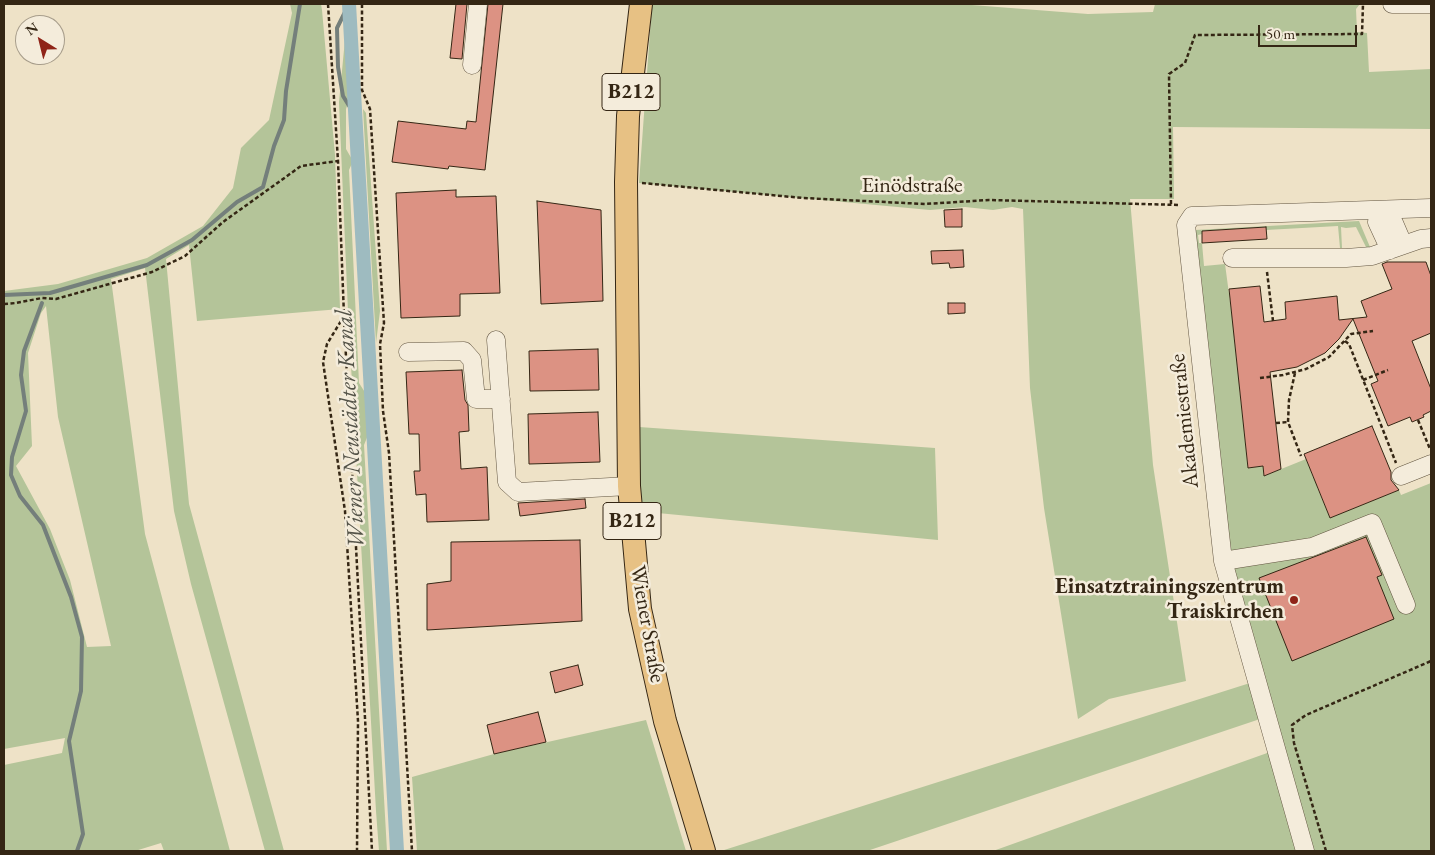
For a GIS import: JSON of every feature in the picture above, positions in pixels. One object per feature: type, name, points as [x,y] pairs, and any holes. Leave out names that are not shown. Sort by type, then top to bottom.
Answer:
[{"type":"main road","name":"B212","points":[[626,182],[628,116],[641,4]]},
{"type":"main road","name":"Wiener Straße","points":[[626,182],[629,486],[640,609],[665,721],[704,851]]},
{"type":"street","points":[[472,65],[478,4]]},
{"type":"street","points":[[1392,4],[1431,4]]},
{"type":"street","points":[[1192,216],[1431,208]]},
{"type":"street","points":[[1383,210],[1377,222],[1397,247]]},
{"type":"street","name":"Akademiestraße","points":[[1192,216],[1186,225],[1223,561],[1305,851]]},
{"type":"street","points":[[1232,258],[1346,258],[1372,256],[1421,239],[1431,238]]},
{"type":"street","points":[[496,340],[507,482],[518,492],[629,486]]},
{"type":"street","points":[[408,352],[464,351],[472,360],[476,399],[501,399]]},
{"type":"street","points":[[1401,476],[1431,464]]},
{"type":"street","points":[[1223,561],[1312,547],[1372,522],[1406,605]]},
{"type":"path","points":[[328,4],[338,161],[344,316],[372,851]]},
{"type":"path","points":[[362,4],[362,90],[370,109],[384,323],[380,344],[383,411],[389,453],[412,851]]},
{"type":"path","points":[[1171,204],[1169,74],[1185,63],[1195,35],[1362,34],[1364,4]]},
{"type":"path","points":[[4,304],[42,298],[56,299],[152,272],[185,256],[223,222],[301,166],[338,161]]},
{"type":"path","name":"Einödstraße","points":[[626,182],[803,198],[925,204],[989,200],[1171,204],[1188,206],[1192,216]]},
{"type":"path","points":[[1265,258],[1273,321]]},
{"type":"path","points":[[344,316],[327,344],[323,362],[345,511],[358,721],[358,851]]},
{"type":"path","points":[[1260,378],[1296,373],[1312,367],[1329,357],[1351,334],[1373,331]]},
{"type":"path","points":[[1346,341],[1349,344],[1401,476]]},
{"type":"path","points":[[1363,380],[1388,370]]},
{"type":"path","points":[[1296,373],[1289,400],[1288,422],[1301,456]]},
{"type":"path","points":[[1418,420],[1431,453]]},
{"type":"path","points":[[1276,423],[1288,422]]},
{"type":"path","points":[[1326,851],[1294,743],[1292,725],[1306,715],[1431,661]]},
{"type":"green space","points":[[290,4],[321,4],[335,155],[340,309],[197,321],[189,245],[166,259],[189,504],[284,851],[265,851],[191,584],[174,511],[145,268],[111,279],[145,534],[230,851],[164,851],[161,843],[135,851],[4,851],[4,765],[62,753],[65,738],[4,749],[4,291],[58,284],[147,258],[203,226],[233,188],[241,148],[269,120],[292,13]],"holes":[[[46,306],[58,417],[111,646],[87,647],[70,580],[50,529],[16,466],[32,446],[28,353],[41,313]]]},
{"type":"green space","points":[[652,4],[959,4],[1088,14],[1153,12],[1155,4],[1360,4],[1356,9],[1357,32],[1367,33],[1369,72],[1431,69],[1431,129],[1173,127],[1174,199],[1130,199],[1153,465],[1186,681],[1109,699],[1078,719],[1044,508],[1030,388],[1023,209],[1012,207],[993,210],[965,207],[930,210],[639,183]]},
{"type":"green space","points":[[346,29],[351,94],[346,109],[346,149],[353,161],[349,170],[359,383],[368,397],[370,430],[364,445],[387,851],[379,851],[376,811],[348,312],[339,102]]},
{"type":"green space","points":[[363,109],[366,113],[380,311],[376,343]]},
{"type":"green space","points":[[1359,221],[1370,247],[1366,247],[1356,227],[1341,227],[1342,248],[1340,248],[1338,226],[1266,230],[1266,227],[1202,231],[1202,234],[1198,235],[1199,243],[1202,243],[1204,266],[1225,264],[1233,324],[1240,337],[1234,338],[1238,373],[1244,385],[1239,386],[1243,421],[1249,432],[1244,432],[1248,468],[1263,466],[1264,476],[1306,459],[1313,477],[1318,476],[1317,487],[1330,518],[1399,490],[1401,495],[1431,483],[1431,851],[1313,851],[1232,567],[1195,230]]},
{"type":"green space","points":[[639,427],[935,448],[938,540],[637,511]]},
{"type":"green space","points":[[1250,683],[1260,719],[867,851],[721,851]]},
{"type":"green space","points":[[646,720],[686,851],[417,851],[412,777],[494,754]]},
{"type":"green space","points":[[1270,752],[1297,851],[993,851]]},
{"type":"building","points":[[456,4],[467,4],[462,59],[450,58]]},
{"type":"building","points":[[488,4],[503,4],[485,170],[449,166],[448,169],[392,162],[398,121],[466,129],[467,121],[476,122]]},
{"type":"building","points":[[456,190],[456,197],[496,196],[500,293],[460,294],[460,316],[401,318],[396,193]]},
{"type":"building","points":[[537,201],[601,210],[603,301],[541,304]]},
{"type":"building","points":[[962,209],[962,227],[945,227],[944,210]]},
{"type":"building","points":[[1266,227],[1267,239],[1202,243],[1202,231]]},
{"type":"building","points":[[963,250],[964,267],[950,268],[949,263],[932,264],[931,251]]},
{"type":"building","points":[[1387,262],[1426,262],[1431,276],[1431,333],[1412,341],[1431,389],[1431,411],[1423,415],[1424,417],[1412,422],[1410,417],[1388,426],[1371,384],[1378,381],[1353,319],[1339,339],[1325,353],[1297,367],[1270,372],[1281,469],[1264,476],[1263,466],[1248,468],[1229,289],[1260,286],[1264,322],[1286,319],[1285,302],[1337,296],[1339,320],[1367,317],[1361,301],[1392,289],[1382,264]]},
{"type":"building","points":[[948,303],[965,303],[965,313],[948,314]]},
{"type":"building","points":[[598,349],[599,390],[530,391],[529,351]]},
{"type":"building","points":[[462,370],[465,400],[468,405],[469,431],[459,432],[461,469],[487,467],[489,520],[427,522],[426,494],[416,495],[414,471],[420,471],[419,434],[409,434],[406,372]]},
{"type":"building","points":[[598,412],[600,462],[529,464],[528,414]]},
{"type":"building","points":[[1372,426],[1391,472],[1391,480],[1399,490],[1330,518],[1304,454]]},
{"type":"building","points":[[585,499],[586,508],[520,516],[518,503]]},
{"type":"building","name":"Einsatztrainingszentrum Traiskirchen","points":[[1366,537],[1382,575],[1377,577],[1394,619],[1292,661],[1259,578]]},
{"type":"building","points":[[580,540],[582,621],[427,630],[427,584],[451,581],[451,542]]},
{"type":"building","points":[[578,665],[583,685],[555,693],[550,672]]},
{"type":"building","points":[[538,712],[546,742],[494,754],[487,725]]},
{"type":"waterway","points":[[4,295],[50,293],[147,265],[192,240],[237,202],[263,187],[274,146],[284,120],[286,91],[300,4]]},
{"type":"waterway","points":[[349,4],[337,28],[338,67],[343,96],[356,117]]},
{"type":"waterway","name":"Wiener Neustädter Kanal","points":[[349,4],[397,851]]},
{"type":"waterway","points":[[42,303],[24,351],[21,375],[26,411],[12,457],[11,475],[20,496],[43,525],[71,597],[82,637],[81,691],[69,741],[83,834],[77,851]]},
{"type":"place","name":"Einsatztrainingszentrum Traiskirchen","points":[[1294,600]]}]
